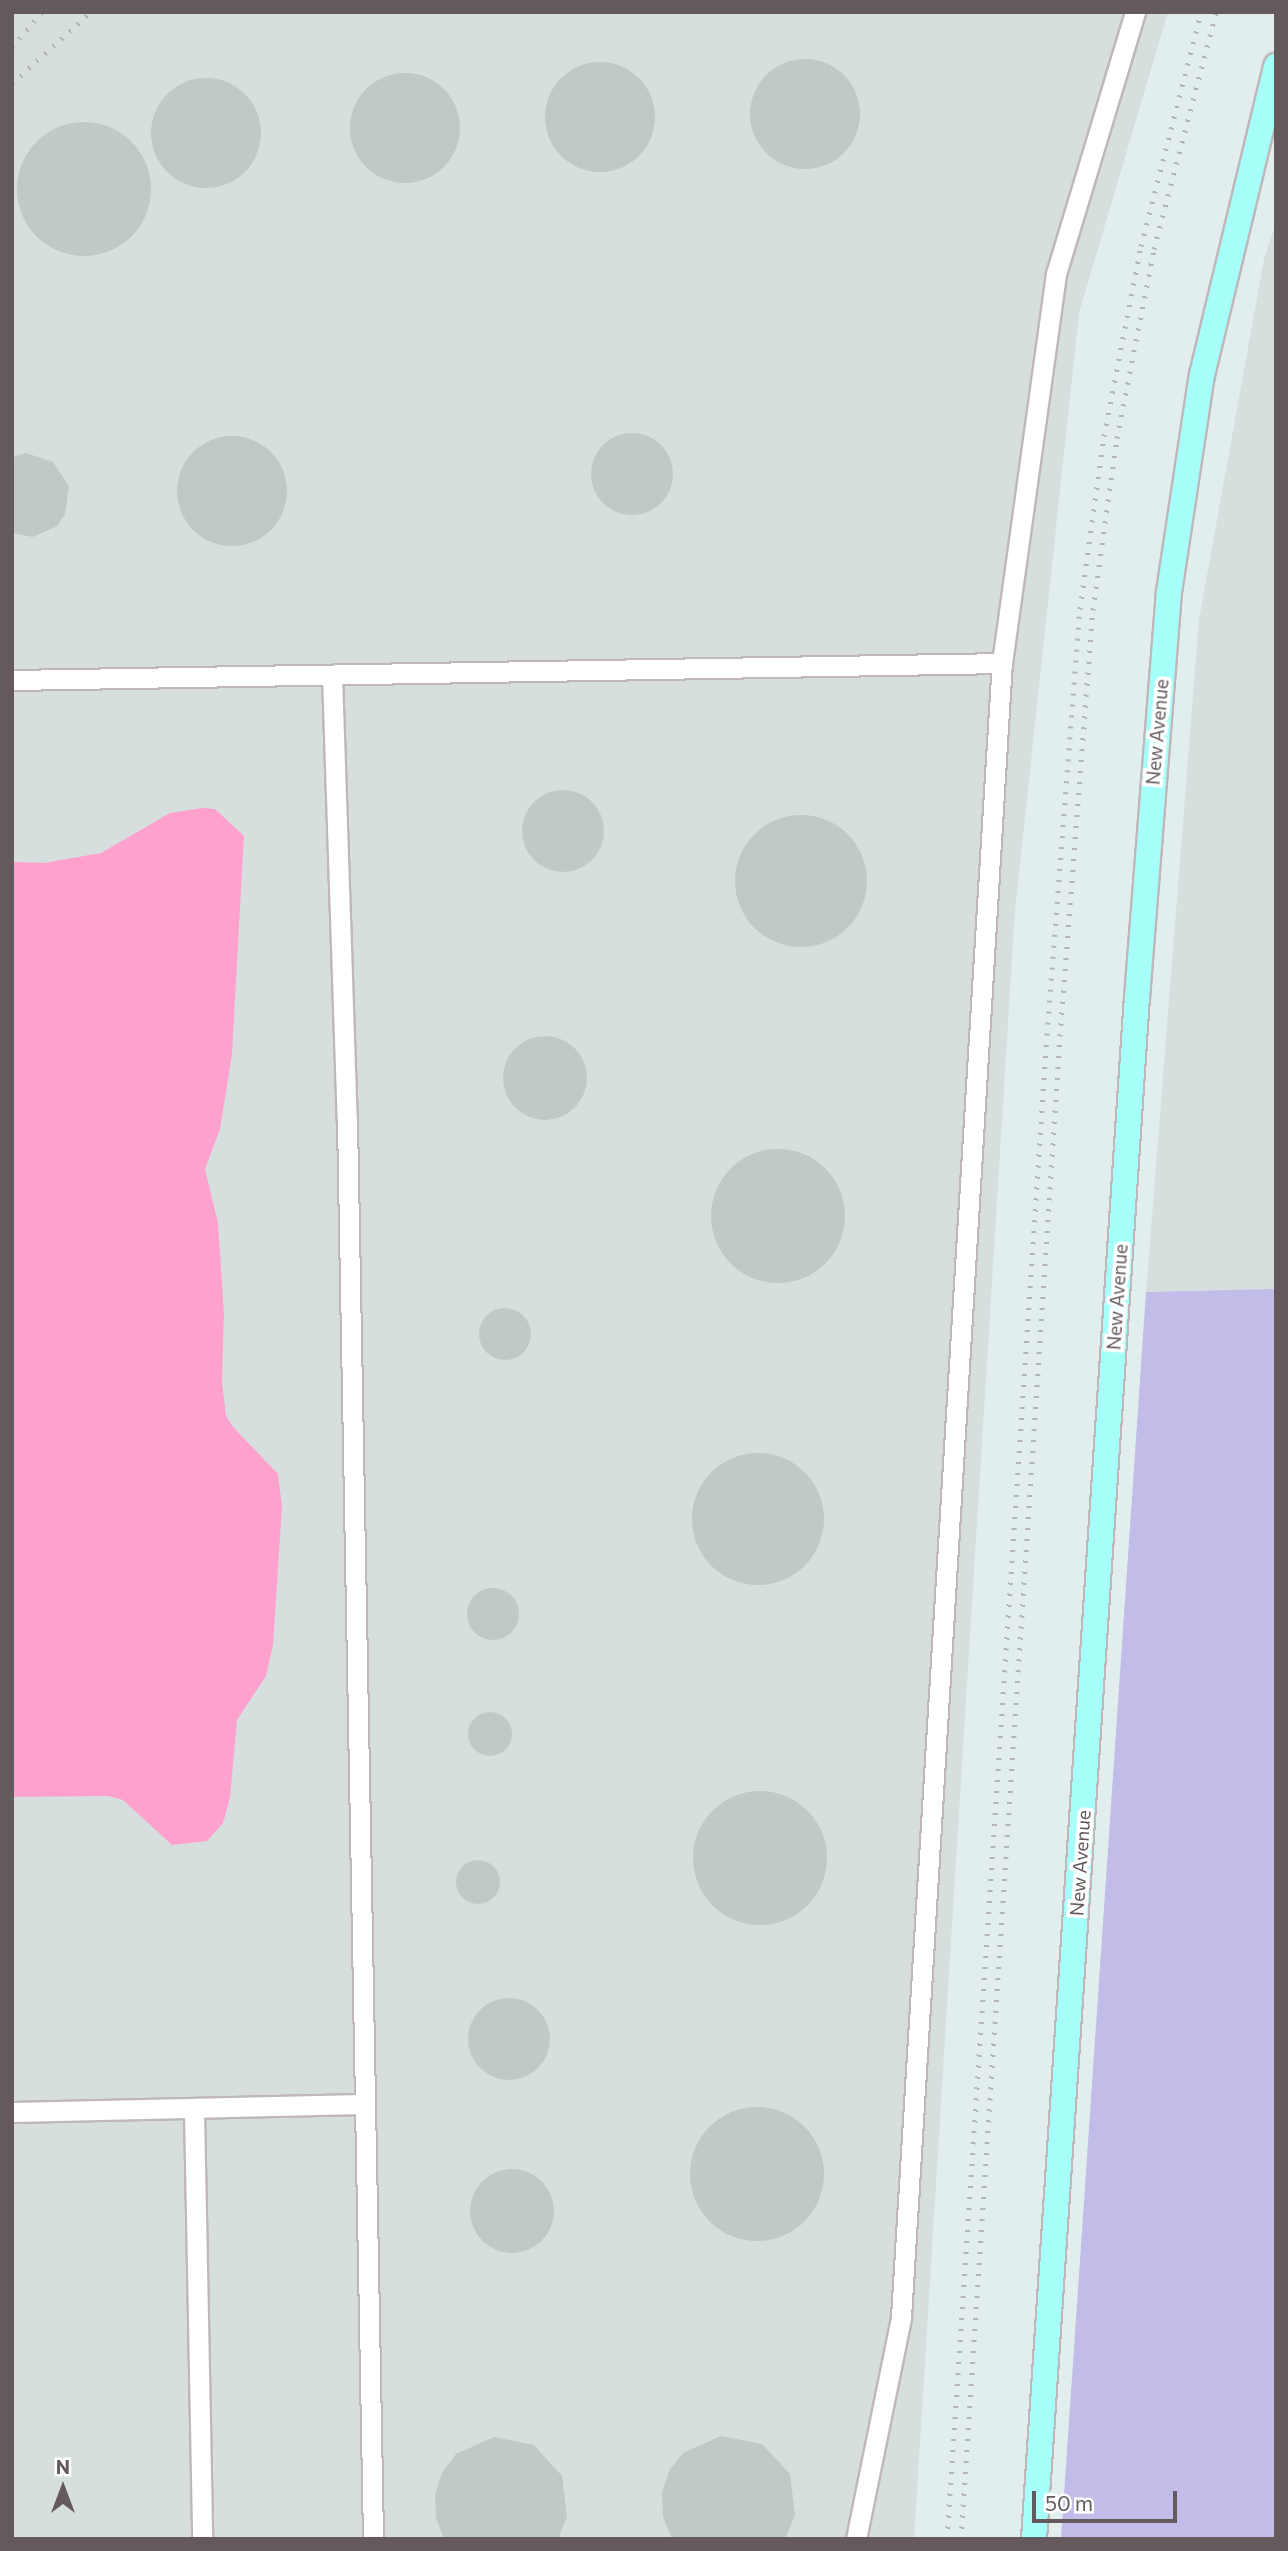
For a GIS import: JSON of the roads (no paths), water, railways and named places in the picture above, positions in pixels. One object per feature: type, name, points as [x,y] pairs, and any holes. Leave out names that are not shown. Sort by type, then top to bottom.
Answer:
[{"type":"main road","name":"New Avenue","points":[[1034,2539],[1137,998],[1169,592],[1202,375],[1276,66]]},
{"type":"lane","points":[[856,2539],[901,2317],[1002,663],[1056,274],[1135,12]]},
{"type":"lane","points":[[12,680],[1002,663]]},
{"type":"lane","points":[[332,675],[347,1120],[373,2539]]},
{"type":"lane","points":[[12,2112],[194,2110],[363,2104]]},
{"type":"lane","points":[[194,2110],[202,2539]]},
{"type":"railway","points":[[12,47],[42,12]]},
{"type":"railway","points":[[12,83],[91,12]]},
{"type":"railway","points":[[947,2539],[1047,1035],[1080,609],[1104,436],[1141,246],[1201,12]]},
{"type":"railway","points":[[961,2539],[1060,1036],[1093,610],[1117,438],[1154,249],[1216,12]]}]
